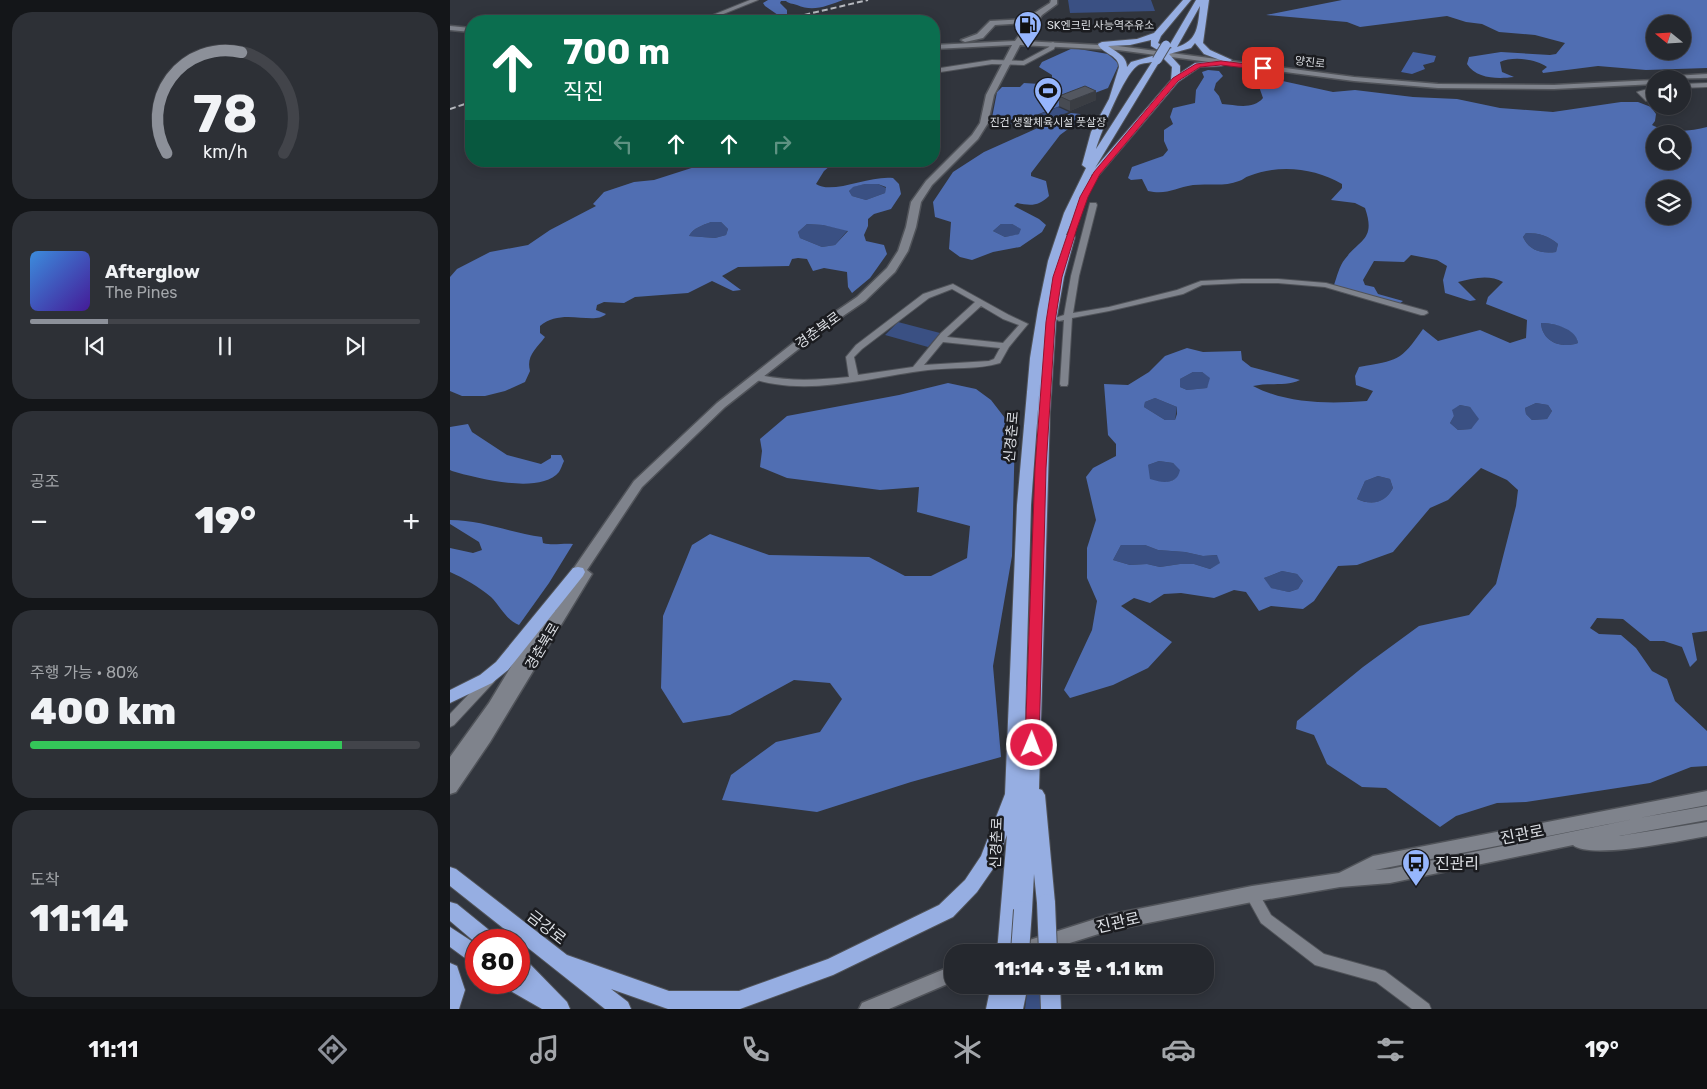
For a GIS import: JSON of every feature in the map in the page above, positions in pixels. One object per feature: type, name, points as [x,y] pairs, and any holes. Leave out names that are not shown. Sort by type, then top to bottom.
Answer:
[{"type":"highway","points":[[1175,80],[1176,66],[1154,44],[1157,35],[1187,0]]},
{"type":"highway","name":"신경춘로","points":[[1032,760],[1040,468],[1050,322],[1058,277],[1072,228],[1084,197],[1165,53],[1192,0]]},
{"type":"highway","name":"신경춘로","points":[[1016,912],[1014,795],[1026,466],[1036,357],[1045,293],[1055,253],[1083,180],[1200,0]]},
{"type":"highway","points":[[1205,0],[1199,43],[1207,52],[1225,62]]},
{"type":"highway","points":[[1083,180],[1096,132],[1118,86],[1134,64],[1188,46],[1199,34]]},
{"type":"highway","points":[[1103,46],[1140,42],[1157,35]]},
{"type":"highway","points":[[1103,46],[1123,62],[1118,86]]},
{"type":"highway","points":[[1096,173],[1175,80],[1198,65],[1225,62]]},
{"type":"highway","points":[[450,697],[486,679],[502,666],[578,572]]},
{"type":"highway","points":[[1032,760],[1040,823],[1048,944]]},
{"type":"highway","points":[[1008,944],[1016,912],[1032,760]]},
{"type":"highway","points":[[558,961],[669,1000],[739,1000],[833,966],[946,912],[971,886],[989,860],[1014,795]]},
{"type":"highway","name":"금강로","points":[[450,875],[621,1009]]},
{"type":"highway","points":[[450,910],[473,929]]},
{"type":"highway","points":[[1016,912],[1018,944]]},
{"type":"highway","points":[[450,936],[465,947]]},
{"type":"highway","points":[[450,972],[455,990],[450,1008]]},
{"type":"highway","points":[[530,978],[558,1008]]},
{"type":"highway","points":[[530,991],[558,1008]]},
{"type":"highway","points":[[996,1009],[999,994]]},
{"type":"highway","points":[[1013,1009],[1016,994]]},
{"type":"highway","points":[[1050,994],[1051,1009]]},
{"type":"main road","points":[[954,42],[980,36],[993,23],[1027,21],[1053,4],[1054,0]]},
{"type":"main road","name":"경춘북로","points":[[450,769],[494,707],[578,572],[638,484],[721,405],[861,298],[891,270],[903,251],[911,227],[916,202],[929,183],[975,137],[984,124],[990,95],[1011,53],[1039,13]]},
{"type":"main road","points":[[1007,40],[990,37],[989,32],[995,26],[1007,24],[1019,26],[1026,29],[1027,36],[1036,42]]},
{"type":"main road","points":[[450,27],[465,28]]},
{"type":"main road","name":"양진로","points":[[940,45],[954,42],[1007,40],[1018,42]]},
{"type":"main road","points":[[965,45],[1001,47],[1011,53],[1036,42]]},
{"type":"main road","name":"양진로","points":[[1036,42],[1103,46]]},
{"type":"main road","name":"양진로","points":[[940,46],[1036,42],[1103,46],[1354,79],[1438,86],[1534,88],[1646,81]]},
{"type":"main road","name":"양진로","points":[[1691,79],[1707,78]]},
{"type":"main road","name":"양진로","points":[[1691,79],[1707,78]]},
{"type":"main road","name":"경춘북로","points":[[450,787],[485,738],[544,644],[594,559],[626,499]]},
{"type":"main road","name":"진관로","points":[[1340,880],[1374,863],[1707,798]]},
{"type":"main road","name":"진관로","points":[[1043,944],[1108,922],[1252,894],[1340,880],[1390,876],[1638,825],[1707,813]]},
{"type":"main road","points":[[1560,841],[1624,844],[1707,829]]},
{"type":"main road","points":[[868,1009],[944,977]]},
{"type":"street","points":[[715,15],[754,0]]},
{"type":"street","points":[[940,70],[992,62],[1024,63],[1052,48],[1053,44]]},
{"type":"street","points":[[1691,85],[1707,84]]},
{"type":"street","points":[[1646,91],[1640,92],[1646,98]]},
{"type":"street","points":[[1064,384],[1064,317],[1093,205]]},
{"type":"street","points":[[1064,317],[1109,309],[1180,292],[1201,283],[1278,280],[1326,285],[1424,313]]},
{"type":"street","points":[[756,377],[769,382],[812,382],[854,378],[949,365],[989,364],[997,361],[1005,346],[1028,323],[980,302],[953,286],[926,296],[859,347],[850,357],[854,378]]},
{"type":"street","points":[[916,369],[940,339],[980,302]]},
{"type":"street","points":[[940,339],[1005,346]]},
{"type":"street","points":[[450,722],[502,666]]},
{"type":"street","points":[[1252,894],[1266,919],[1320,960],[1380,976],[1424,1009]]},
{"type":"shaded area","points":[[768,0],[843,0],[814,8],[781,1],[780,3],[787,10],[787,14],[778,15],[763,3]]},
{"type":"shaded area","points":[[1068,0],[1151,0],[1155,11],[1070,13]]},
{"type":"shaded area","points":[[1342,0],[1707,0],[1707,68],[1646,70],[1598,66],[1543,73],[1542,71],[1547,67],[1542,64],[1524,59],[1511,59],[1500,62],[1502,72],[1514,77],[1494,78],[1476,73],[1471,69],[1467,64],[1469,57],[1501,52],[1550,55],[1556,54],[1565,43],[1535,35],[1499,32],[1482,24],[1466,22],[1447,16],[1360,27],[1347,22],[1266,15]]},
{"type":"shaded area","points":[[1073,48],[1108,54],[1119,64],[1108,88],[1012,124],[1000,125],[991,123],[997,92],[1002,87],[1020,87],[1024,83],[1040,84],[1052,81],[1052,75],[1039,67],[1042,62]]},
{"type":"shaded area","points":[[1413,52],[1436,56],[1434,62],[1423,65],[1425,69],[1412,74],[1401,72]]},
{"type":"shaded area","points":[[1208,70],[1219,71],[1223,76],[1216,83],[1214,90],[1222,104],[1244,106],[1259,102],[1263,98],[1256,78],[1260,76],[1333,92],[1355,90],[1413,97],[1457,99],[1500,108],[1553,112],[1621,102],[1638,102],[1646,105],[1646,115],[1656,115],[1652,125],[1646,125],[1646,170],[1691,170],[1691,130],[1707,127],[1707,631],[1692,633],[1697,660],[1690,667],[1682,647],[1664,641],[1650,641],[1623,619],[1597,618],[1590,628],[1599,634],[1621,635],[1636,648],[1652,671],[1667,679],[1675,701],[1707,731],[1707,766],[1691,767],[1650,783],[1526,802],[1497,803],[1456,816],[1440,827],[1386,788],[1362,787],[1327,764],[1314,735],[1296,729],[1297,721],[1363,667],[1419,626],[1469,615],[1496,584],[1516,506],[1518,490],[1507,480],[1481,468],[1448,500],[1430,508],[1393,552],[1357,565],[1338,566],[1314,601],[1303,609],[1271,606],[1259,611],[1246,592],[1234,590],[1214,598],[1181,593],[1164,594],[1150,603],[1134,598],[1121,606],[1172,642],[1148,668],[1113,685],[1070,698],[1064,690],[1092,630],[1097,601],[1087,578],[1087,548],[1096,520],[1086,477],[1093,468],[1116,456],[1116,444],[1108,435],[1104,384],[1128,385],[1149,372],[1165,356],[1187,348],[1203,352],[1241,351],[1242,360],[1251,367],[1300,380],[1289,383],[1253,386],[1266,392],[1309,401],[1367,401],[1373,391],[1356,385],[1355,376],[1359,367],[1397,358],[1409,348],[1423,329],[1438,341],[1480,330],[1510,343],[1526,338],[1527,320],[1486,304],[1488,297],[1503,282],[1487,277],[1458,282],[1476,300],[1470,301],[1445,293],[1443,280],[1447,266],[1437,260],[1411,255],[1404,262],[1374,261],[1363,280],[1365,285],[1374,287],[1378,294],[1403,301],[1395,307],[1340,292],[1334,285],[1340,268],[1345,259],[1365,238],[1369,227],[1368,219],[1365,208],[1355,203],[1331,200],[1342,188],[1342,184],[1320,174],[1297,170],[1273,170],[1248,176],[1233,183],[1193,185],[1161,192],[1148,191],[1142,179],[1131,180],[1128,178],[1132,167],[1163,156],[1168,150],[1164,141],[1164,130],[1173,124],[1170,117],[1173,108],[1195,103],[1196,90],[1204,77],[1202,72]],"holes":[[[1526,233],[1544,236],[1558,244],[1556,252],[1551,253],[1536,250],[1523,237]],[[1541,323],[1563,327],[1573,334],[1578,343],[1566,345],[1554,342],[1542,330]],[[1193,372],[1202,372],[1210,378],[1207,388],[1187,390],[1180,387],[1180,379]],[[1155,398],[1177,407],[1177,414],[1175,420],[1165,420],[1144,407],[1145,402]],[[1536,403],[1548,405],[1552,411],[1547,419],[1532,420],[1526,414],[1525,408]],[[1460,405],[1470,407],[1479,419],[1471,429],[1458,430],[1450,423],[1454,416],[1452,410]],[[1159,461],[1173,463],[1180,470],[1176,478],[1168,482],[1150,479],[1148,465]],[[1378,476],[1390,479],[1393,488],[1386,497],[1378,502],[1363,501],[1357,499],[1365,481]],[[1121,545],[1145,545],[1158,550],[1185,552],[1203,556],[1217,555],[1220,563],[1210,569],[1194,564],[1160,567],[1147,564],[1130,565],[1113,560]],[[1282,571],[1297,574],[1303,581],[1298,589],[1289,592],[1271,588],[1264,578]]]},
{"type":"shaded area","name":"진건 생활체육시설 풋살장","points":[[1058,107],[1069,112],[1038,124],[1027,119]]},
{"type":"shaded area","points":[[1071,113],[1080,114],[1083,118],[1060,135],[1031,173],[1031,176],[1046,181],[1049,196],[1031,205],[1017,203],[1014,206],[1039,219],[1046,225],[1042,232],[1020,247],[993,252],[972,260],[960,257],[949,249],[951,222],[935,217],[933,202],[953,172],[984,152]],"holes":[[[1001,224],[1012,224],[1021,229],[1019,234],[1005,237],[993,231]]]},
{"type":"shaded area","points":[[695,167],[829,167],[816,184],[823,187],[832,187],[874,179],[893,178],[899,184],[901,194],[891,209],[874,214],[868,219],[868,226],[864,235],[866,241],[884,245],[887,254],[870,278],[852,293],[848,287],[847,272],[824,268],[813,271],[807,259],[792,259],[789,266],[738,267],[722,276],[741,290],[733,291],[712,281],[688,293],[635,297],[624,303],[604,302],[597,305],[596,310],[606,314],[601,317],[567,317],[549,321],[540,326],[540,333],[545,337],[535,349],[529,361],[530,371],[525,382],[505,391],[485,396],[462,396],[450,391],[450,277],[457,269],[490,252],[528,245],[550,230],[596,206],[593,204],[604,192],[634,182],[654,180]],"holes":[[[865,184],[878,184],[886,187],[885,193],[866,200],[852,196],[849,191],[853,187]],[[711,222],[721,222],[728,229],[726,235],[715,238],[689,236],[696,229]],[[807,224],[823,225],[848,231],[835,245],[822,247],[800,238],[798,232]]]},
{"type":"shaded area","points":[[878,184],[886,188],[885,193],[866,200],[852,196],[849,191],[852,187]]},
{"type":"shaded area","points":[[711,222],[721,222],[728,229],[726,235],[715,238],[689,236],[696,229]]},
{"type":"shaded area","points":[[807,224],[848,230],[835,245],[822,247],[800,238],[798,232]]},
{"type":"shaded area","points":[[1001,224],[1012,224],[1022,229],[1020,234],[1005,237],[993,231]]},
{"type":"shaded area","points":[[1526,233],[1539,234],[1551,239],[1558,244],[1556,252],[1541,252],[1532,248],[1523,237]]},
{"type":"shaded area","points":[[898,322],[940,333],[928,347],[885,335]]},
{"type":"shaded area","points":[[1541,323],[1564,327],[1573,333],[1578,343],[1566,345],[1554,342],[1545,335]]},
{"type":"shaded area","points":[[1193,372],[1202,372],[1211,378],[1207,388],[1187,390],[1180,387],[1180,379]]},
{"type":"shaded area","points":[[948,383],[976,389],[991,400],[1015,431],[1012,556],[993,666],[1001,757],[911,782],[817,812],[722,800],[731,775],[776,742],[820,732],[842,699],[830,683],[794,680],[730,715],[683,723],[661,688],[663,616],[692,545],[710,534],[769,555],[869,557],[905,576],[931,576],[967,558],[970,526],[917,512],[919,487],[880,490],[787,478],[760,467],[762,451],[760,439],[787,416],[899,395]]},
{"type":"shaded area","points":[[1155,398],[1177,407],[1175,420],[1165,420],[1144,407],[1145,402]]},
{"type":"shaded area","points":[[1536,403],[1548,405],[1552,411],[1547,419],[1532,420],[1526,414],[1525,408]]},
{"type":"shaded area","points":[[1460,405],[1470,407],[1480,419],[1471,429],[1458,430],[1450,423],[1454,416],[1451,410]]},
{"type":"shaded area","points":[[468,424],[472,432],[507,455],[541,464],[551,458],[551,455],[561,455],[564,461],[559,472],[550,479],[538,483],[523,484],[491,480],[450,470],[450,427]]},
{"type":"shaded area","points":[[1159,461],[1173,463],[1181,470],[1173,481],[1159,482],[1150,480],[1147,473],[1148,465]]},
{"type":"shaded area","points":[[1378,476],[1390,479],[1393,488],[1390,493],[1382,500],[1373,503],[1357,499],[1365,481]]},
{"type":"shaded area","points":[[450,520],[485,524],[542,537],[543,543],[547,544],[573,544],[549,583],[519,625],[507,617],[495,601],[486,593],[450,572],[450,548],[473,553],[482,550],[479,542],[450,524]]},
{"type":"shaded area","points":[[1121,545],[1145,545],[1158,550],[1185,552],[1203,556],[1218,555],[1221,563],[1210,569],[1194,564],[1160,567],[1147,564],[1130,565],[1113,560]]},
{"type":"shaded area","points":[[1282,571],[1297,574],[1303,581],[1298,589],[1289,592],[1270,588],[1264,578]]},
{"type":"shaded area","points":[[1027,994],[1040,994],[1041,1009],[1025,1009]]},
{"type":"building","points":[[1085,86],[1096,91],[1070,101],[1059,96]]},
{"type":"railway","points":[[804,15],[868,0]]},
{"type":"railway","points":[[450,109],[465,104]]},
{"type":"place","name":"SK엔크린 사능역주유소","points":[[1028,49]]},
{"type":"place","name":"진건 생활체육시설 풋살장","points":[[1048,115]]},
{"type":"place","name":"진관리","points":[[1416,887]]},
{"type":"route","points":[[1032,745],[1040,468],[1050,322],[1058,277],[1072,228],[1096,173],[1170,84],[1183,73],[1198,65],[1221,63],[1263,68]]}]
